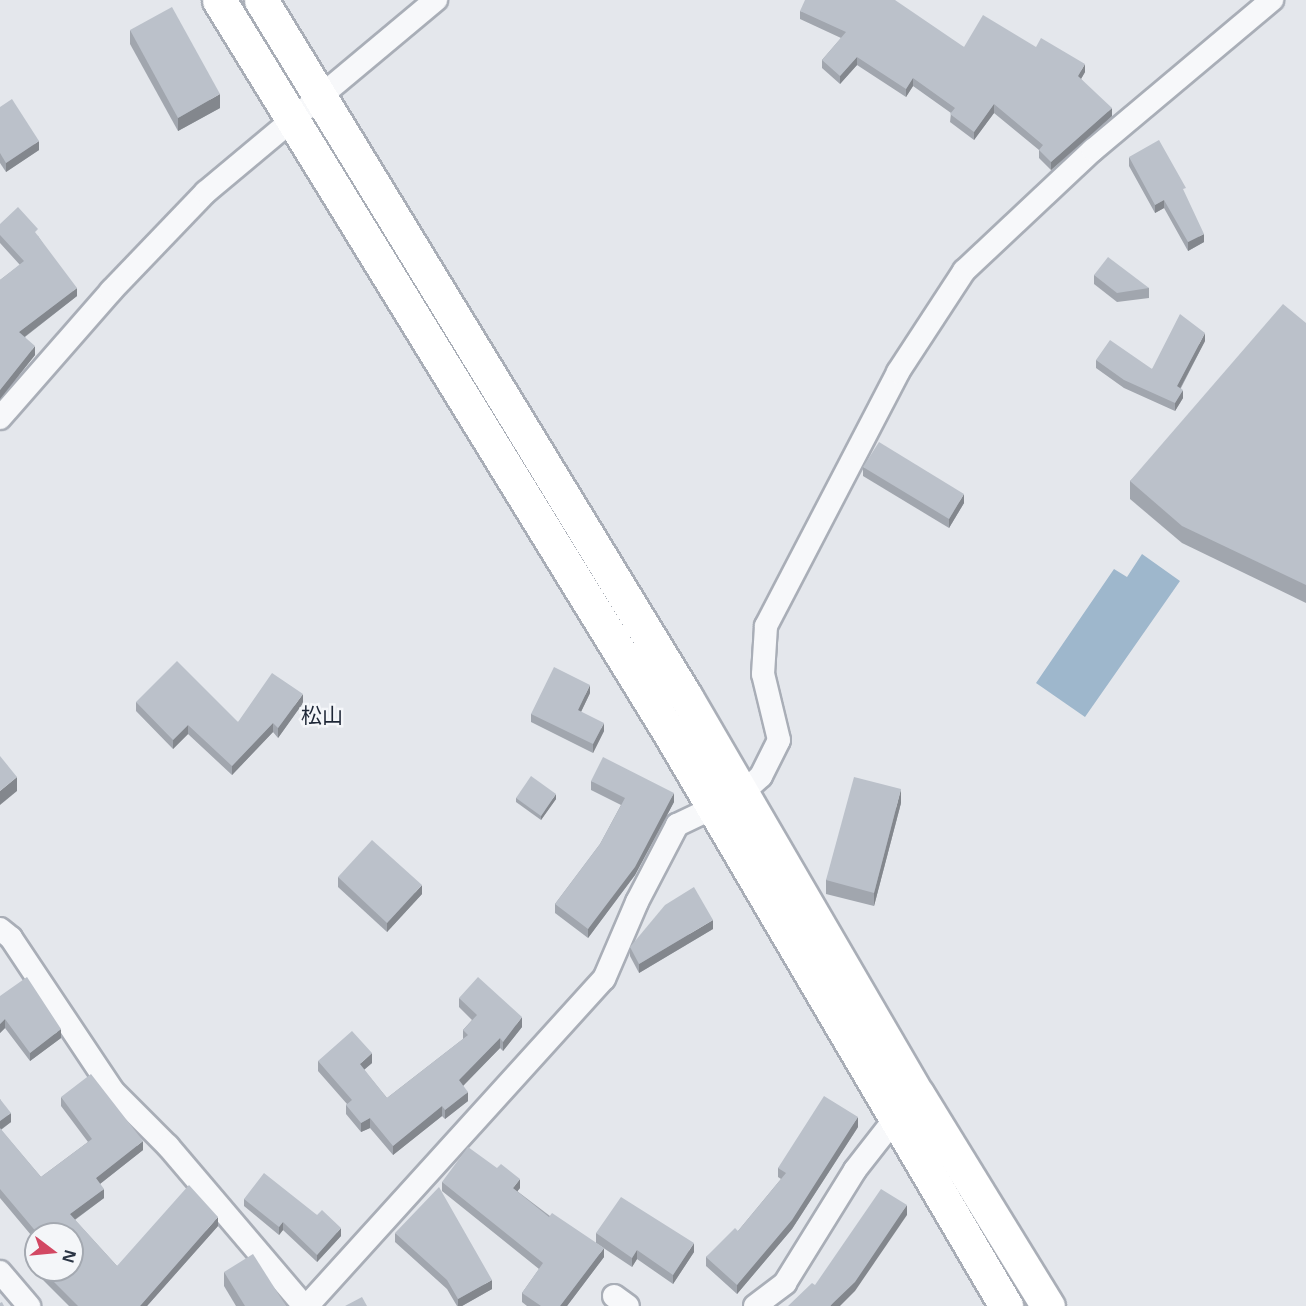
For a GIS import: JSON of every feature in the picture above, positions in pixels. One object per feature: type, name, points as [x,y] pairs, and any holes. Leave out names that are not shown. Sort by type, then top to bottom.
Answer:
[{"type":"street","points":[[219,0],[669,732],[894,1120],[1006,1306]]},
{"type":"street","points":[[261,0],[686,697],[740,795],[1048,1306]]},
{"type":"street","points":[[0,418],[111,291],[182,217],[291,119],[320,100],[436,0]]},
{"type":"street","points":[[0,929],[11,938],[113,1091],[168,1146],[305,1306],[604,979],[637,902],[677,825],[710,806],[740,795],[761,776],[779,740],[763,674],[766,626],[898,372],[964,271],[1093,150],[1272,0]]},
{"type":"street","points":[[755,1306],[784,1283],[855,1170],[894,1120]]},
{"type":"street","points":[[0,1272],[29,1306]]},
{"type":"water","points":[[1142,554],[1180,581],[1085,717],[1036,683],[1114,569],[1127,577]]},
{"type":"building","points":[[805,0],[895,0],[964,47],[983,15],[1036,47],[1041,38],[1085,64],[1078,76],[1112,108],[1051,162],[1039,150],[1043,145],[994,104],[974,132],[950,114],[955,108],[913,78],[906,89],[857,57],[840,76],[822,60],[846,32],[800,11]]},
{"type":"building","points":[[172,7],[220,94],[178,118],[130,30]]},
{"type":"building","points":[[12,99],[39,141],[6,163],[0,153],[0,107]]},
{"type":"building","points":[[1159,140],[1186,188],[1183,189],[1204,234],[1188,242],[1164,200],[1155,205],[1129,157]]},
{"type":"building","points":[[18,207],[38,229],[35,232],[77,288],[19,332],[35,346],[0,390],[0,280],[24,261],[0,235],[0,224]]},
{"type":"building","points":[[1108,257],[1149,288],[1117,293],[1094,275]]},
{"type":"building","points":[[1283,304],[1306,323],[1306,585],[1182,526],[1130,481]]},
{"type":"building","points":[[1180,314],[1205,333],[1177,386],[1183,390],[1175,403],[1124,380],[1096,360],[1110,340],[1152,369]]},
{"type":"building","points":[[879,442],[964,494],[949,519],[863,467]]},
{"type":"building","points":[[177,661],[238,722],[272,673],[303,694],[278,728],[273,723],[232,766],[188,725],[173,740],[136,702]]},
{"type":"building","points":[[554,667],[590,685],[578,710],[604,723],[593,744],[531,714]]},
{"type":"building","points":[[0,756],[17,777],[0,791]]},
{"type":"building","points":[[603,757],[674,793],[635,867],[588,929],[555,904],[600,844],[625,798],[591,781]]},
{"type":"building","points":[[531,776],[556,794],[541,816],[516,798]]},
{"type":"building","points":[[854,777],[901,789],[874,893],[826,880]]},
{"type":"building","points":[[372,840],[422,885],[387,923],[338,877]]},
{"type":"building","points":[[694,887],[713,920],[639,964],[630,947],[665,905]]},
{"type":"building","points":[[27,977],[61,1029],[30,1053],[5,1019],[0,1024],[0,996]]},
{"type":"building","points":[[478,977],[522,1017],[503,1042],[500,1038],[459,1080],[468,1092],[445,1110],[442,1106],[393,1146],[370,1118],[361,1123],[346,1105],[352,1100],[318,1061],[352,1031],[372,1053],[360,1064],[387,1098],[468,1035],[463,1030],[477,1015],[459,998]]},
{"type":"building","points":[[91,1074],[143,1141],[96,1178],[104,1189],[70,1214],[77,1222],[28,1222],[0,1189],[0,1128],[41,1177],[92,1139],[61,1097]]},
{"type":"building","points":[[824,1096],[858,1117],[792,1220],[737,1285],[706,1257],[735,1228],[738,1231],[786,1173],[778,1168]]},
{"type":"building","points":[[0,1099],[11,1113],[0,1121]]},
{"type":"building","points":[[468,1147],[497,1168],[501,1164],[520,1179],[513,1188],[549,1217],[552,1213],[604,1248],[560,1306],[541,1306],[522,1293],[543,1263],[442,1182]]},
{"type":"building","points":[[264,1173],[317,1215],[322,1210],[341,1228],[317,1255],[283,1222],[279,1227],[244,1199]]},
{"type":"building","points":[[189,1185],[218,1217],[140,1306],[78,1306],[54,1282],[84,1282],[84,1229],[117,1266]]},
{"type":"building","points":[[439,1187],[492,1280],[458,1299],[447,1280],[395,1233]]},
{"type":"building","points":[[881,1189],[907,1205],[855,1282],[830,1306],[788,1306],[812,1283],[815,1285]]},
{"type":"building","points":[[621,1197],[694,1243],[673,1275],[637,1250],[632,1258],[596,1233]]},
{"type":"building","points":[[253,1254],[286,1306],[245,1306],[224,1272]]},
{"type":"building","points":[[362,1297],[367,1306],[345,1306]]},
{"type":"district","name":"松山","points":[[322,715]]}]
